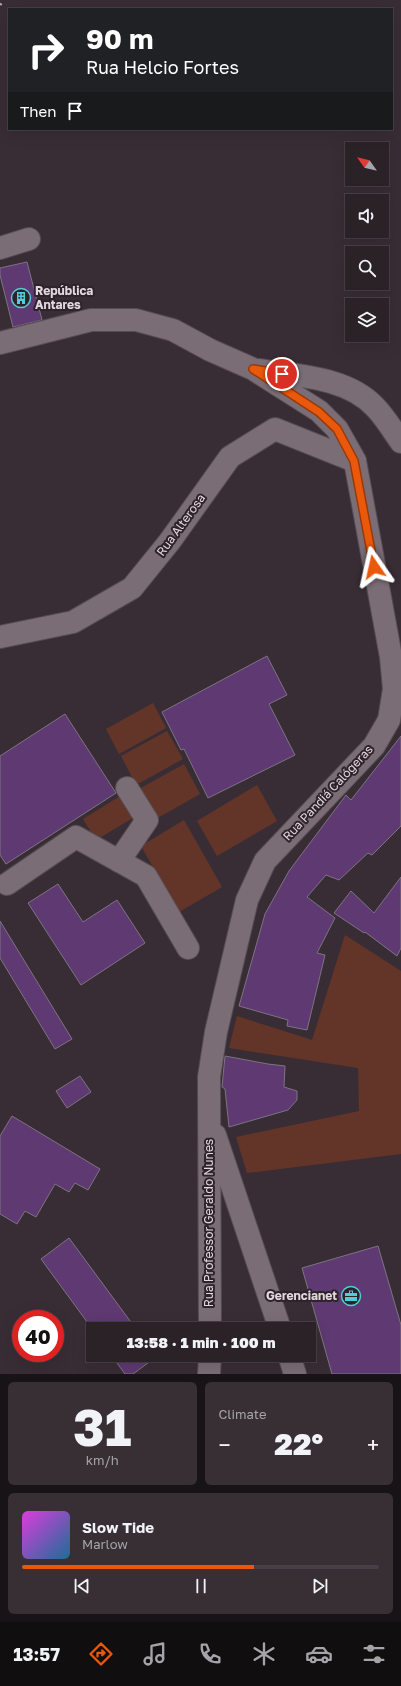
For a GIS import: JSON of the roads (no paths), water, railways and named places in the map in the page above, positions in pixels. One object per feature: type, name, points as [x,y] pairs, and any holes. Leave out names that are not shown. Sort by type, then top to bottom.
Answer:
[{"type":"street","points":[[0,248],[29,239]]},
{"type":"street","name":"Rua Pandiá Calógeras","points":[[0,343],[91,320],[136,320],[173,330],[210,350],[253,369],[319,412],[337,429],[354,461],[391,657],[394,689],[389,720],[374,746],[265,861],[247,900],[216,1032],[209,1077],[209,1117]]},
{"type":"street","points":[[253,369],[326,381],[353,391],[375,407],[401,442]]},
{"type":"street","name":"Rua Alterosa","points":[[0,637],[73,622],[132,588],[170,541],[230,457],[275,429],[354,461]]},
{"type":"street","points":[[119,861],[147,820],[127,788]]},
{"type":"street","points":[[6,884],[76,837],[146,876],[188,948]]},
{"type":"street","points":[[209,1117],[278,1322]]},
{"type":"street","name":"Rua Professor Geraldo Nunes","points":[[209,1117],[210,1322]]},
{"type":"street","points":[[291,1362],[295,1374]]},
{"type":"railway","points":[[0,5],[3,0]]},
{"type":"place","name":"República Antares","points":[[21,298]]},
{"type":"place","name":"Gerencianet","points":[[351,1296]]}]
